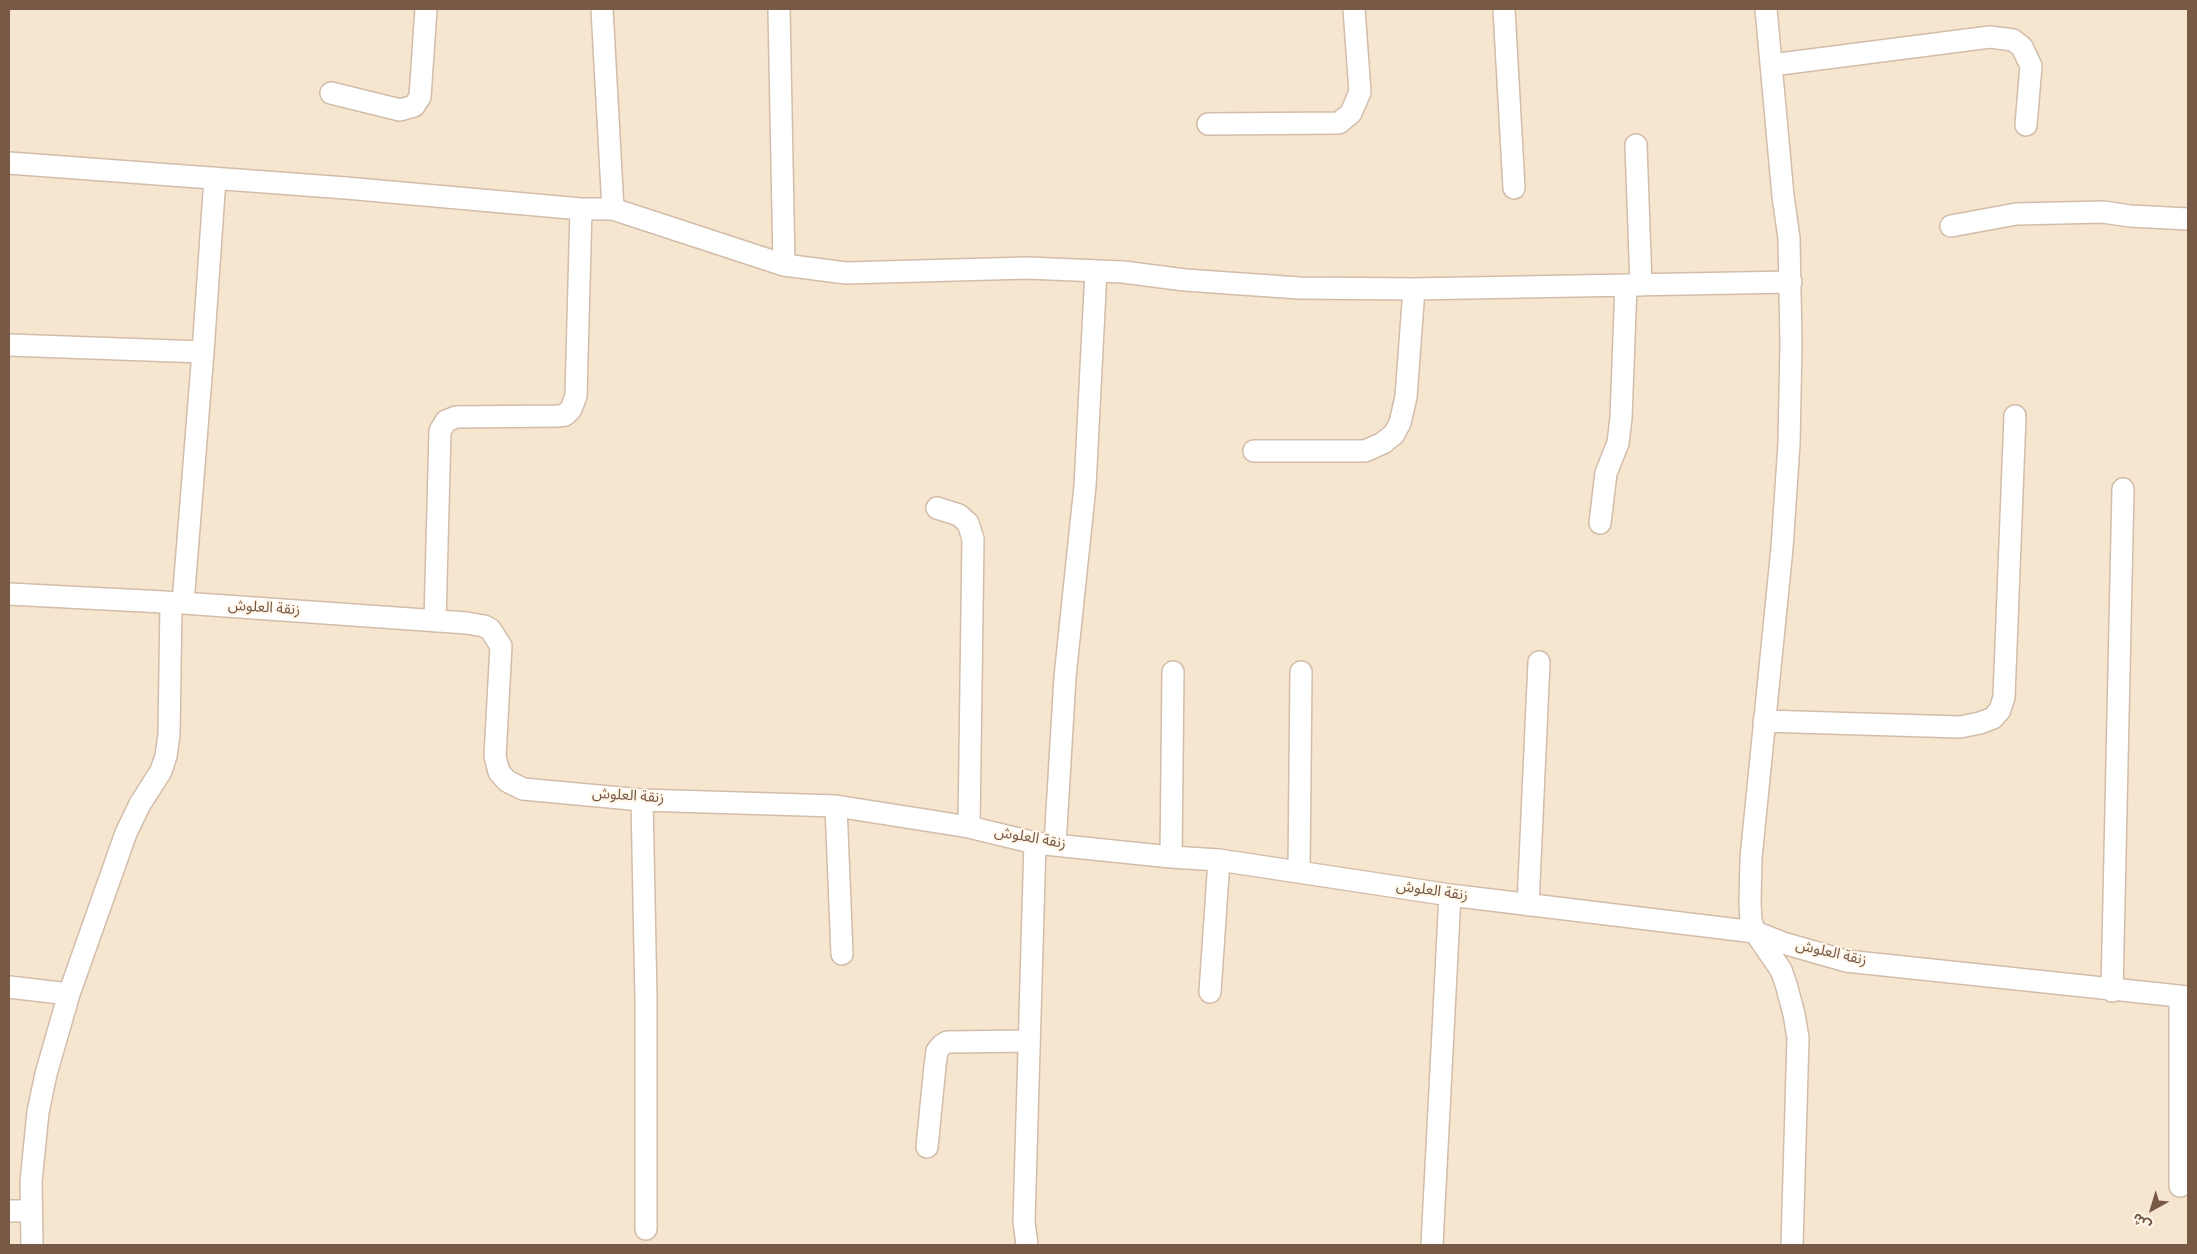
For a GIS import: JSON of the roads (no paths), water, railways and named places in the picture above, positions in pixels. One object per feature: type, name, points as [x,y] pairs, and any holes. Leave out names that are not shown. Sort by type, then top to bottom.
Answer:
[{"type":"street","points":[[330,93],[400,110],[414,106],[420,97],[426,9]]},
{"type":"street","points":[[602,9],[613,209]]},
{"type":"street","points":[[779,9],[784,264]]},
{"type":"street","points":[[1208,124],[1339,122],[1345,118],[1351,113],[1360,92],[1354,9]]},
{"type":"street","points":[[1504,9],[1514,188]]},
{"type":"street","points":[[1766,9],[1783,196],[1789,238],[1791,282],[1789,444],[1782,548],[1751,858],[1751,912],[1755,932],[1781,970],[1794,1014],[1798,1038],[1792,1245]]},
{"type":"street","points":[[1772,65],[1990,37],[2013,40],[2022,46],[2031,66],[2026,125]]},
{"type":"street","points":[[1600,523],[1606,473],[1618,443],[1634,285],[1636,145]]},
{"type":"street","points":[[9,163],[581,209],[613,209],[784,264],[846,273],[1027,268],[1124,272],[1185,280],[1299,288],[1414,289],[1791,282]]},
{"type":"street","points":[[32,1245],[31,1175],[38,1112],[46,1074],[69,994],[126,833],[140,804],[161,771],[166,756],[177,603],[203,352],[214,178]]},
{"type":"street","points":[[435,621],[440,431],[446,421],[456,417],[558,416],[565,415],[571,409],[576,396],[581,209]]},
{"type":"street","points":[[1950,226],[2016,214],[2103,212],[2130,216],[2188,219]]},
{"type":"street","points":[[1027,1245],[1024,1222],[1030,1041],[1045,844],[1086,486],[1096,271]]},
{"type":"street","points":[[1254,451],[1365,451],[1383,443],[1394,434],[1400,423],[1406,397],[1414,289]]},
{"type":"street","points":[[9,345],[203,352]]},
{"type":"street","points":[[1764,720],[1960,727],[1986,721],[1993,718],[2000,710],[2004,697],[2015,416]]},
{"type":"street","points":[[2112,991],[2123,490]]},
{"type":"street","points":[[937,508],[959,515],[968,523],[973,539],[969,828]]},
{"type":"street","name":"زنقة العلوش","points":[[9,594],[177,603],[484,626],[490,630],[501,646],[495,756],[499,772],[507,781],[523,789],[642,800],[836,806],[969,828],[1045,844],[1219,860],[1450,895],[1755,932],[1783,943],[1846,961],[2112,991],[2184,997]]},
{"type":"street","points":[[1528,905],[1538,662]]},
{"type":"street","points":[[1171,857],[1173,672]]},
{"type":"street","points":[[1299,872],[1301,672]]},
{"type":"street","points":[[642,800],[646,999],[646,1229]]},
{"type":"street","points":[[836,806],[842,954]]},
{"type":"street","points":[[1210,992],[1219,860]]},
{"type":"street","points":[[1432,1245],[1450,895]]},
{"type":"street","points":[[9,987],[69,994]]},
{"type":"street","points":[[2180,1186],[2184,997]]},
{"type":"street","points":[[927,1147],[934,1066],[937,1051],[942,1045],[946,1042],[1030,1041]]},
{"type":"street","points":[[9,1211],[31,1211]]}]
